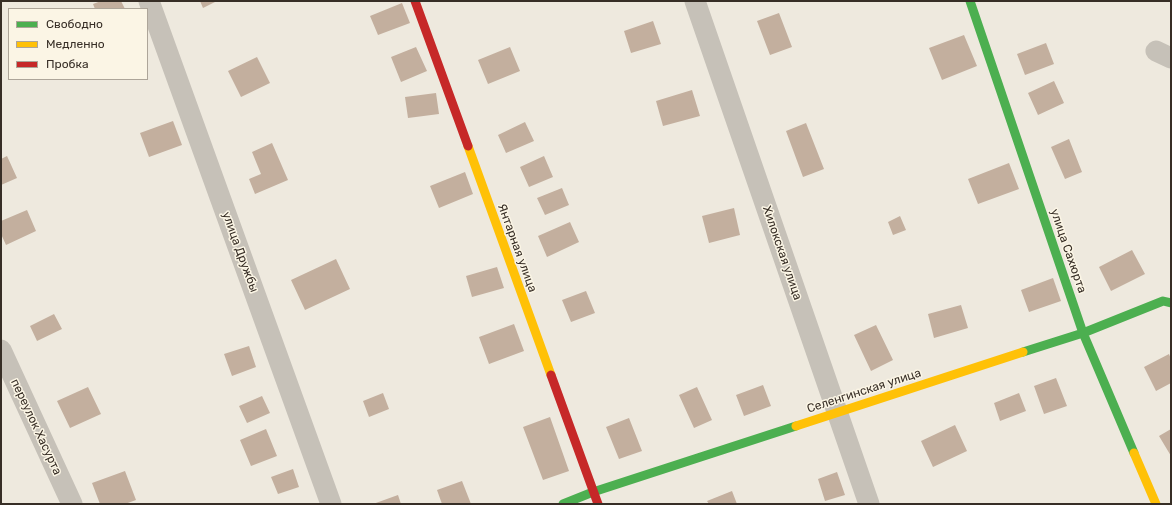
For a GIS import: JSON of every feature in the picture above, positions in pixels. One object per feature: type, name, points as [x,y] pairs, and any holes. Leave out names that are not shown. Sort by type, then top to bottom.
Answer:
[{"type":"street","name":"улица Дружбы","points":[[149,1],[331,504]]},
{"type":"street","name":"Янтарная улица","points":[[415,1],[598,504]]},
{"type":"street","name":"Хилокская улица","points":[[695,1],[869,504]]},
{"type":"street","name":"улица Сахюрта","points":[[970,1],[1083,333],[1156,504]]},
{"type":"street","name":"Селенгинская улица","points":[[563,504],[593,492],[1083,333],[1163,301],[1171,303]]},
{"type":"street","name":"переулок Хасурта","points":[[1,350],[72,504]]},
{"type":"building","points":[[101,1],[121,1],[124,8],[95,8],[93,4]]},
{"type":"building","points":[[200,1],[217,1],[203,8]]},
{"type":"building","points":[[402,3],[410,23],[378,35],[370,16]]},
{"type":"building","points":[[779,13],[792,47],[770,55],[757,21]]},
{"type":"building","points":[[653,21],[661,44],[631,53],[624,31]]},
{"type":"building","points":[[964,35],[977,66],[942,80],[929,48]]},
{"type":"building","points":[[1046,43],[1054,64],[1025,75],[1017,54]]},
{"type":"building","points":[[416,47],[427,71],[401,82],[391,57]]},
{"type":"building","points":[[510,47],[520,71],[488,84],[478,60]]},
{"type":"building","points":[[257,57],[270,83],[241,97],[228,71]]},
{"type":"building","points":[[1054,81],[1064,103],[1038,115],[1028,93]]},
{"type":"building","points":[[692,90],[700,116],[663,126],[656,101]]},
{"type":"building","points":[[436,93],[439,114],[408,118],[405,97]]},
{"type":"building","points":[[173,121],[182,145],[149,157],[140,133]]},
{"type":"building","points":[[525,122],[534,141],[506,153],[498,135]]},
{"type":"building","points":[[806,123],[824,169],[803,177],[786,131]]},
{"type":"building","points":[[1069,139],[1082,172],[1065,179],[1051,147]]},
{"type":"building","points":[[272,143],[288,180],[255,194],[249,179],[261,174],[252,152]]},
{"type":"building","points":[[7,156],[17,178],[1,185],[1,159]]},
{"type":"building","points":[[544,156],[553,177],[529,187],[520,167]]},
{"type":"building","points":[[1009,163],[1019,189],[978,204],[968,179]]},
{"type":"building","points":[[465,172],[473,194],[439,208],[430,186]]},
{"type":"building","points":[[562,188],[569,205],[545,215],[537,198]]},
{"type":"building","points":[[734,208],[740,235],[709,243],[702,216]]},
{"type":"building","points":[[27,210],[36,231],[6,245],[1,234],[1,221]]},
{"type":"building","points":[[900,216],[906,230],[893,235],[888,222]]},
{"type":"building","points":[[570,222],[579,242],[547,257],[538,236]]},
{"type":"building","points":[[1132,250],[1145,274],[1111,291],[1099,267]]},
{"type":"building","points":[[336,259],[350,289],[305,310],[291,280]]},
{"type":"building","points":[[497,267],[504,288],[472,297],[466,276]]},
{"type":"building","points":[[1053,278],[1061,301],[1029,312],[1021,290]]},
{"type":"building","points":[[586,291],[595,313],[571,322],[562,300]]},
{"type":"building","points":[[961,305],[968,328],[934,338],[928,314]]},
{"type":"building","points":[[54,314],[62,329],[37,341],[30,326]]},
{"type":"building","points":[[514,324],[524,351],[489,364],[479,337]]},
{"type":"building","points":[[876,325],[893,360],[871,371],[854,335]]},
{"type":"building","points":[[249,346],[256,367],[232,376],[224,354]]},
{"type":"building","points":[[1169,354],[1171,359],[1171,383],[1156,391],[1144,367]]},
{"type":"building","points":[[1056,378],[1067,406],[1044,414],[1034,386]]},
{"type":"building","points":[[763,385],[771,406],[744,416],[736,395]]},
{"type":"building","points":[[88,387],[101,414],[70,428],[57,401]]},
{"type":"building","points":[[697,387],[712,420],[694,428],[679,395]]},
{"type":"building","points":[[383,393],[389,409],[369,417],[363,401]]},
{"type":"building","points":[[1019,393],[1026,411],[1000,421],[994,403]]},
{"type":"building","points":[[262,396],[270,413],[247,423],[239,406]]},
{"type":"building","points":[[550,417],[569,471],[543,480],[523,427]]},
{"type":"building","points":[[629,418],[642,451],[619,459],[606,427]]},
{"type":"building","points":[[955,425],[967,451],[933,467],[921,441]]},
{"type":"building","points":[[266,429],[277,456],[251,466],[240,440]]},
{"type":"building","points":[[1171,429],[1171,456],[1159,436]]},
{"type":"building","points":[[293,469],[299,487],[278,494],[271,477]]},
{"type":"building","points":[[125,471],[136,500],[125,504],[100,504],[92,483]]},
{"type":"building","points":[[837,472],[845,495],[825,501],[818,479]]},
{"type":"building","points":[[462,481],[471,504],[442,504],[437,490]]},
{"type":"building","points":[[732,491],[737,504],[709,504],[707,501]]},
{"type":"building","points":[[398,495],[401,504],[373,504]]},
{"type":"traffic: fast","points":[[970,1],[1083,333],[1134,453]]},
{"type":"traffic: fast","points":[[1023,352],[1083,333],[1163,301],[1171,303]]},
{"type":"traffic: fast","points":[[563,504],[593,492],[796,426]]},
{"type":"traffic: slow","points":[[468,146],[551,375]]},
{"type":"traffic: slow","points":[[796,426],[1023,352]]},
{"type":"traffic: slow","points":[[1134,453],[1156,504]]},
{"type":"traffic: jam","points":[[415,1],[468,146]]},
{"type":"traffic: jam","points":[[551,375],[598,504]]}]
